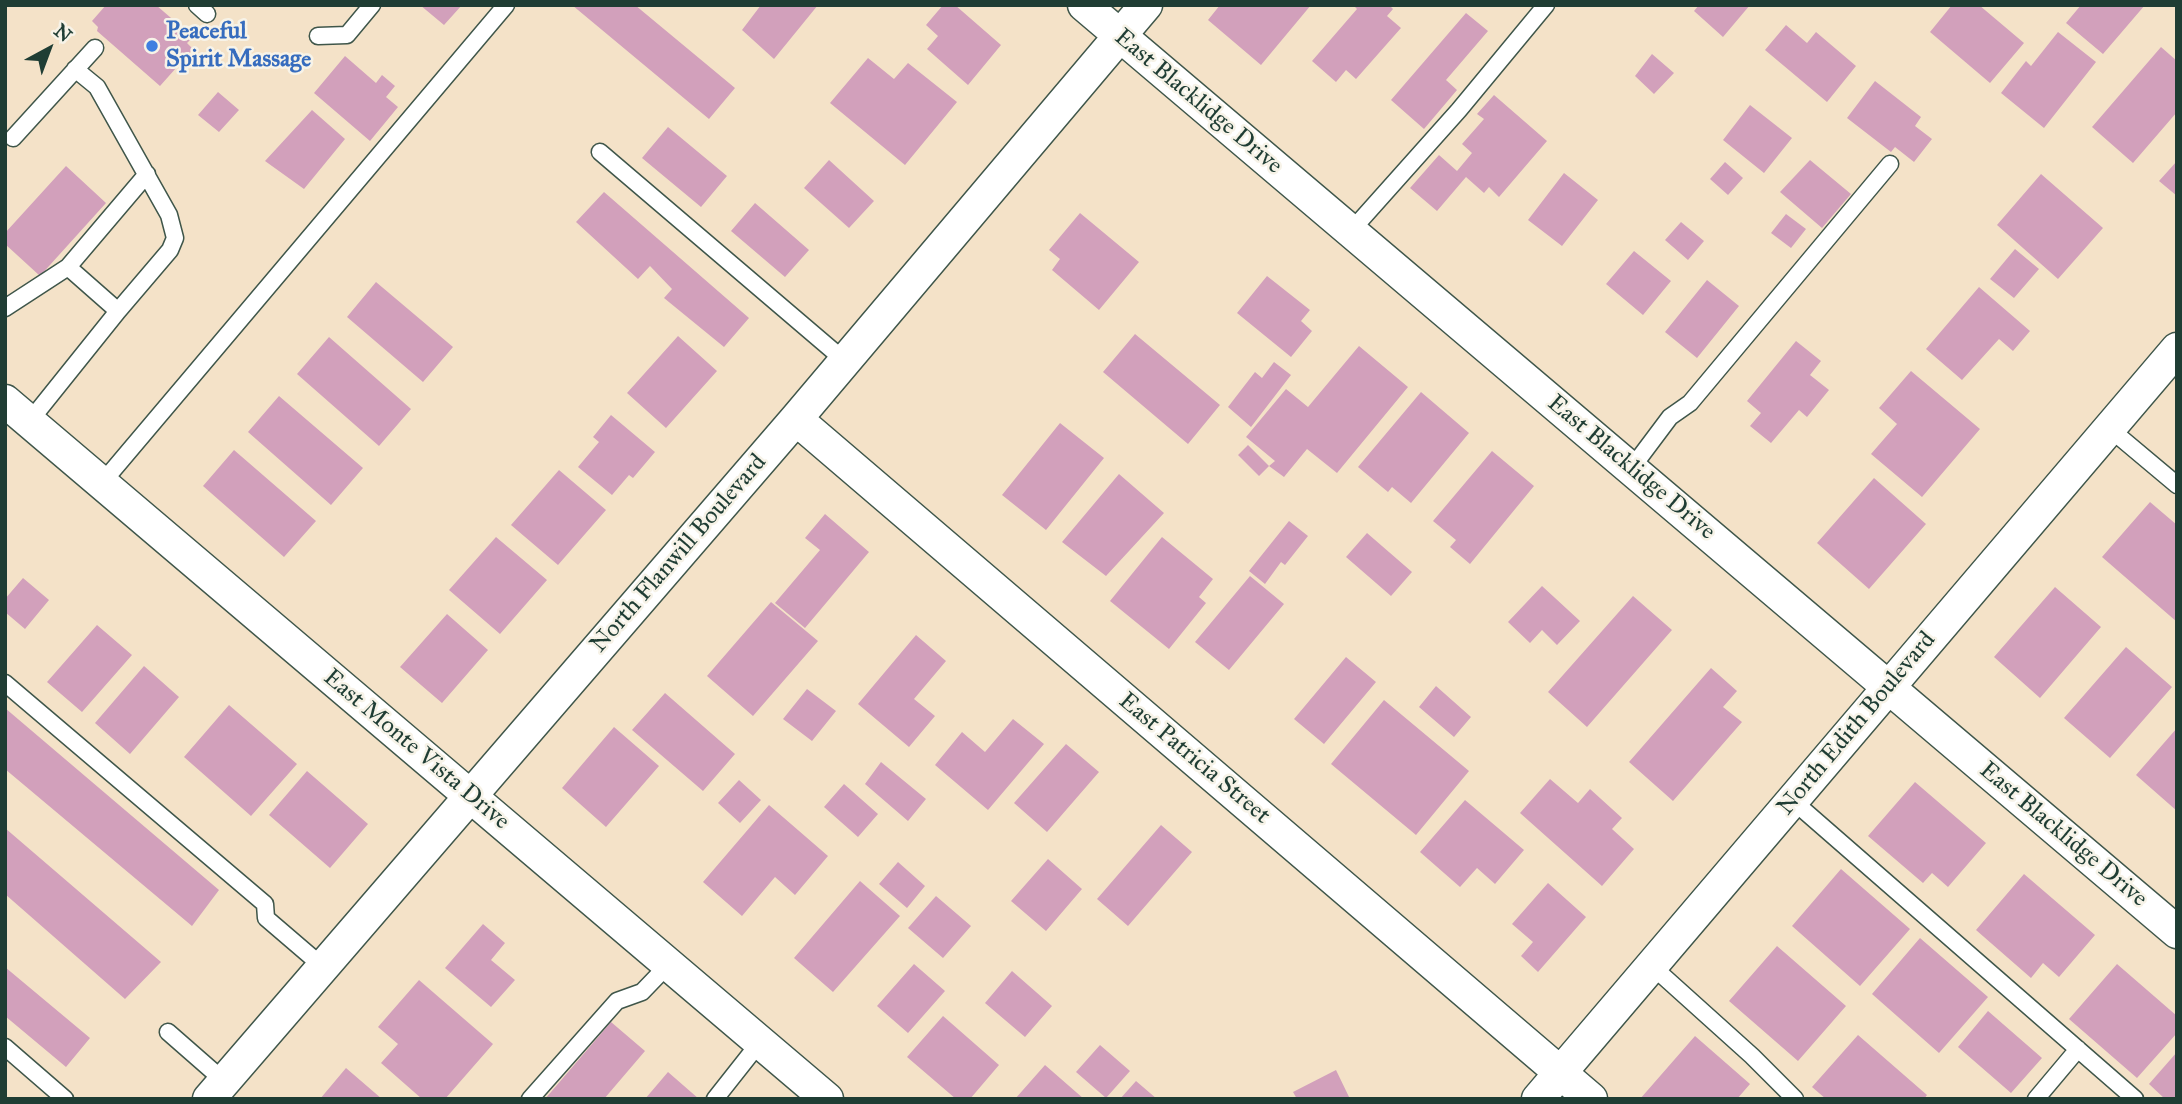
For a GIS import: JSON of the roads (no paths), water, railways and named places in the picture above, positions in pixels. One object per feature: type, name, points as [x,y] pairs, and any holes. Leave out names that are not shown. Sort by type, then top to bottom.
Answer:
[{"type":"street","name":"East Blacklidge Drive","points":[[1084,5],[2177,932]]},
{"type":"street","name":"North Flanwill Boulevard","points":[[216,1090],[796,419],[1146,5]]},
{"type":"street","name":"North Edith Boulevard","points":[[1538,1099],[2177,349]]},
{"type":"street","name":"East Monte Vista Drive","points":[[5,401],[827,1099]]},
{"type":"street","name":"East Patricia Street","points":[[796,419],[1591,1099]]},
{"type":"lane","points":[[318,36],[347,35],[372,5]]},
{"type":"lane","points":[[102,483],[506,5]]},
{"type":"lane","points":[[1351,231],[1546,5]]},
{"type":"lane","points":[[13,138],[95,48]]},
{"type":"lane","points":[[29,422],[170,250],[175,238],[169,215],[97,87],[75,69]]},
{"type":"lane","points":[[600,152],[845,361]]},
{"type":"lane","points":[[1631,469],[1670,417],[1690,403],[1890,164]]},
{"type":"lane","points":[[5,307],[68,267],[146,174]]},
{"type":"lane","points":[[68,267],[118,311]]},
{"type":"lane","points":[[2109,428],[2177,485]]},
{"type":"lane","points":[[5,683],[265,904],[267,918],[322,966]]},
{"type":"lane","points":[[1792,800],[2135,1099]]},
{"type":"lane","points":[[530,1099],[617,1001],[642,992],[668,965]]},
{"type":"lane","points":[[1652,966],[1752,1056],[1794,1099]]},
{"type":"lane","points":[[168,1032],[216,1090]]},
{"type":"lane","points":[[715,1099],[760,1042]]},
{"type":"lane","points":[[5,1047],[65,1099]]},
{"type":"lane","points":[[2036,1099],[2078,1049]]},
{"type":"place","name":"Peaceful Spirit Massage","points":[[152,46]]}]
